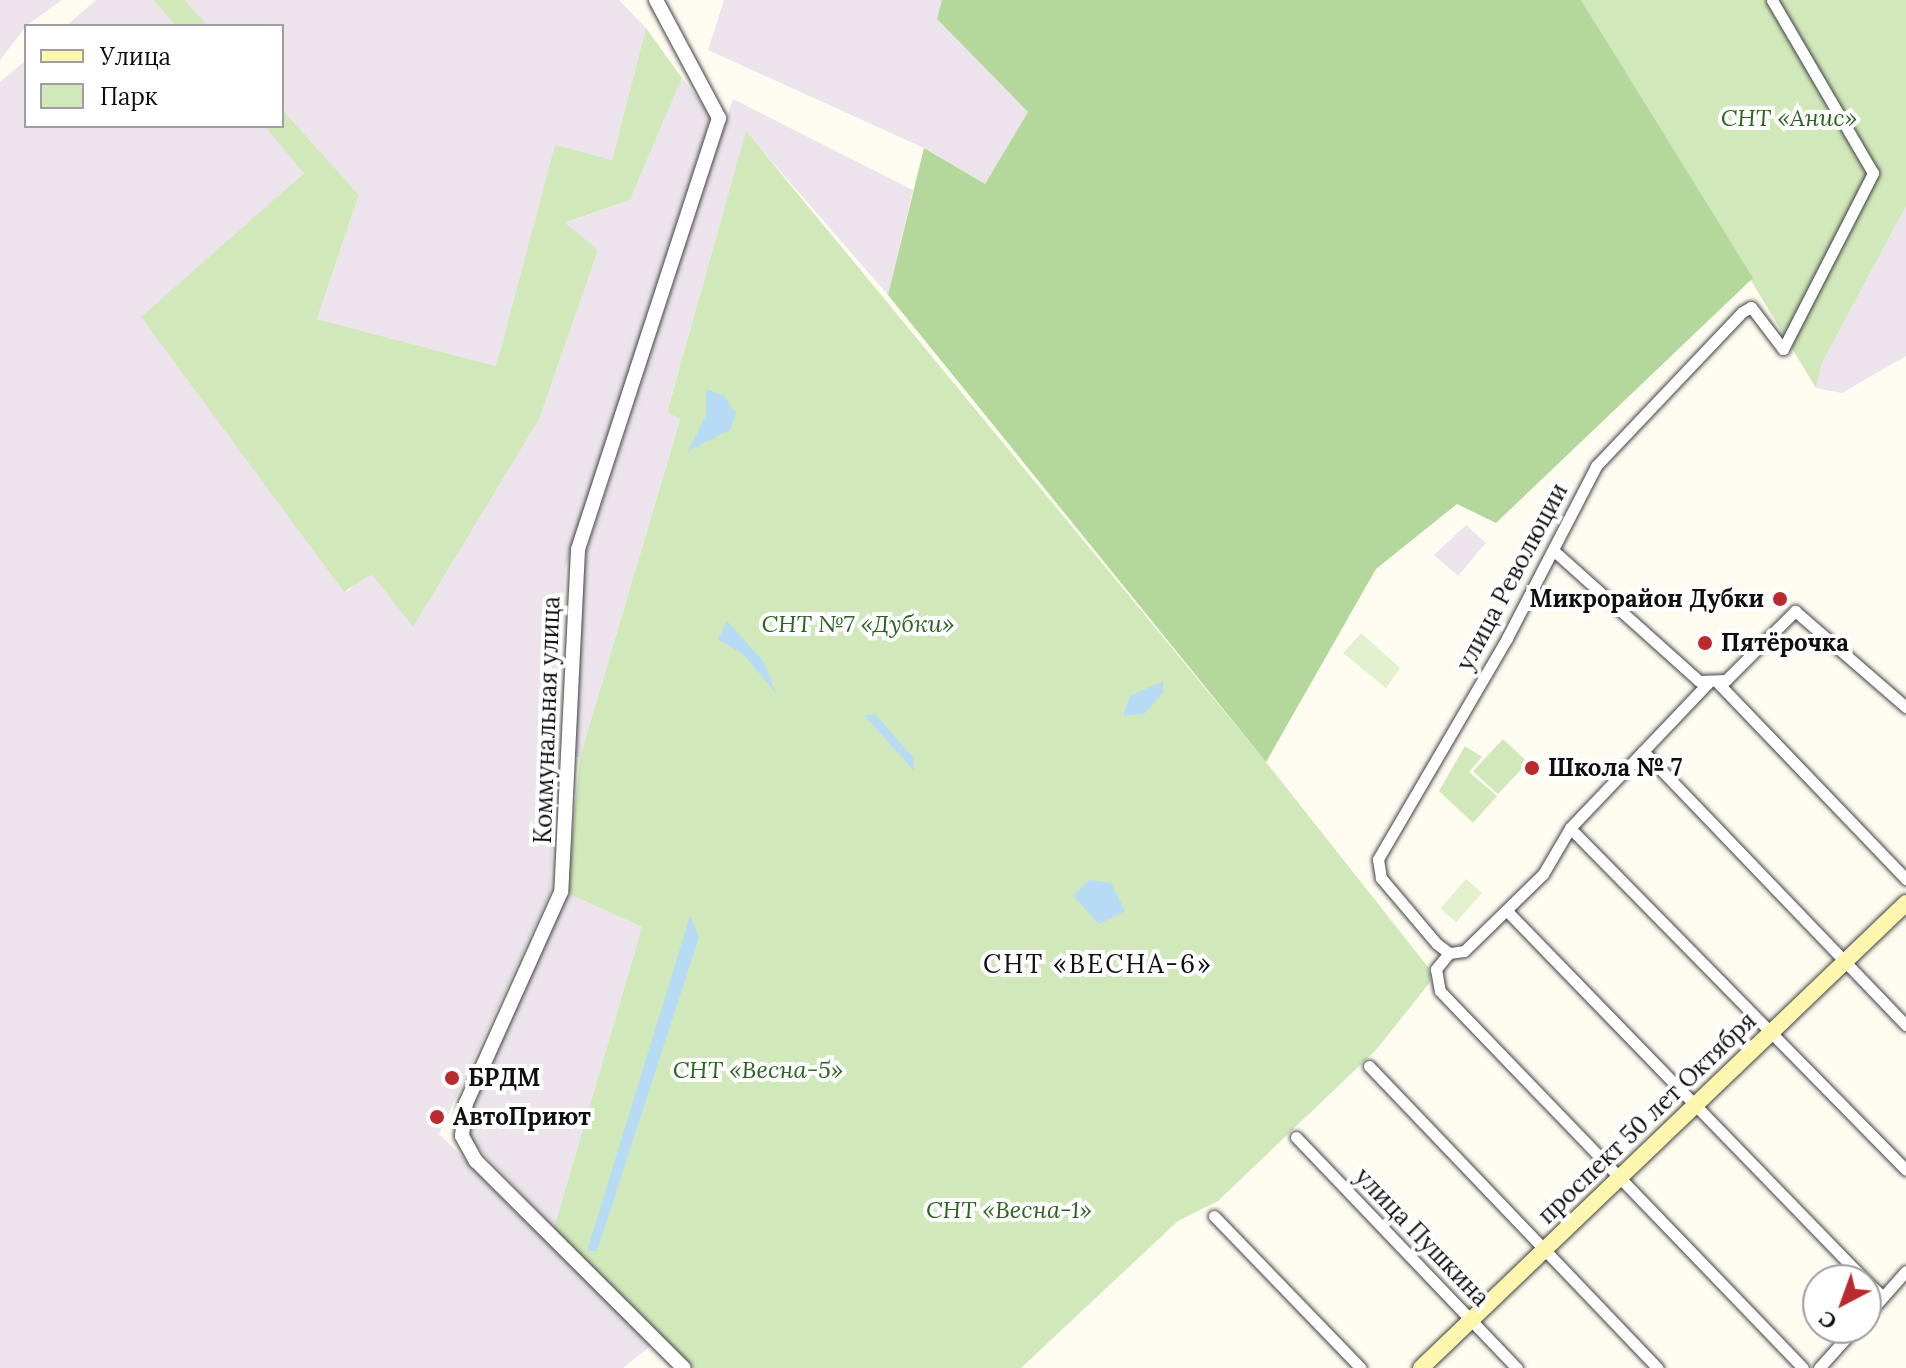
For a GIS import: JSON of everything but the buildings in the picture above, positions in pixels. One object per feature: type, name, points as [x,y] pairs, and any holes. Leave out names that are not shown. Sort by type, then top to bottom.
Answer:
[{"type":"main road","name":"проспект 50 лет Октября","points":[[1421,1368],[1906,903]]},
{"type":"street","name":"Коммунальная улица","points":[[656,0],[719,118],[578,550],[561,892],[466,1103],[462,1136],[476,1161],[684,1368]]},
{"type":"street","name":"улица Революции","points":[[1449,953],[1437,944],[1381,878],[1378,859],[1553,550],[1596,466],[1742,312],[1751,307],[1783,349],[1873,173],[1772,0]]},
{"type":"street","points":[[1553,550],[1713,683],[1906,879]]},
{"type":"street","points":[[1803,1368],[1440,991],[1436,969],[1449,953],[1464,951],[1507,911],[1543,874],[1570,828],[1643,751],[1713,683],[1795,611],[1906,707]]},
{"type":"street","points":[[1643,751],[1906,1025]]},
{"type":"street","points":[[1570,828],[1768,1035],[1906,1170]]},
{"type":"street","points":[[1507,911],[1692,1109],[1850,1264]]},
{"type":"street","points":[[1369,1066],[1658,1368]]},
{"type":"street","name":"улица Пушкина","points":[[1296,1137],[1517,1368]]},
{"type":"street","points":[[1214,1216],[1361,1368]]},
{"type":"street","points":[[1883,1297],[1906,1271]]},
{"type":"street","points":[[1819,1368],[1841,1344]]},
{"type":"shaded area","points":[[0,0],[62,0],[29,24],[24,24],[24,29],[0,60]]},
{"type":"shaded area","points":[[96,0],[153,0],[174,24],[68,24]]},
{"type":"shaded area","points":[[185,0],[619,0],[646,28],[612,160],[555,146],[496,366],[317,319],[359,195],[284,111],[284,24],[206,24]]},
{"type":"shaded area","points":[[724,0],[942,0],[937,19],[1028,112],[985,184],[924,148],[708,50]]},
{"type":"shaded area","points":[[24,62],[24,128],[266,128],[305,172],[142,318],[347,592],[540,417],[598,250],[564,224],[630,200],[682,78],[711,115],[565,569],[550,893],[439,1134],[652,1345],[623,1368],[0,1368],[0,82]]},
{"type":"shaded area","points":[[733,99],[913,190],[888,295],[746,132],[667,411],[680,418],[580,757],[569,758],[577,579]]},
{"type":"shaded area","points":[[1906,206],[1906,356],[1842,393],[1816,388],[1822,363]]},
{"type":"shaded area","points":[[1466,525],[1486,543],[1458,576],[1434,555]]},
{"type":"shaded area","points":[[567,893],[642,927],[554,1228],[468,1137],[470,1111]]},
{"type":"green space","points":[[153,0],[185,0],[206,24],[174,24]]},
{"type":"green space","points":[[942,0],[1581,0],[1753,278],[1496,523],[1457,504],[1376,569],[1266,762],[888,295],[924,148],[985,184],[1028,112],[937,19]]},
{"type":"green space","name":"СНТ «Анис»","points":[[1581,0],[1906,0],[1906,206],[1822,363],[1816,388]]},
{"type":"green space","points":[[646,28],[682,78],[630,200],[565,223],[598,250],[540,417],[413,627],[372,574],[344,592],[141,317],[304,173],[266,128],[284,128],[284,111],[359,195],[317,319],[496,366],[555,145],[612,160]]},
{"type":"green space","points":[[746,131],[1266,762],[1428,967],[1431,981],[1376,1050],[1218,1201],[1178,1221],[1021,1368],[693,1368],[554,1228],[642,927],[567,893],[580,757],[680,419],[667,412]]},
{"type":"green space","points":[[1361,633],[1400,668],[1386,688],[1343,653]]},
{"type":"green space","points":[[1503,739],[1528,762],[1498,794],[1473,771]]},
{"type":"green space","points":[[1465,746],[1482,757],[1469,772],[1497,796],[1473,823],[1439,791]]},
{"type":"green space","points":[[1466,879],[1482,893],[1456,922],[1440,908]]},
{"type":"water","points":[[706,389],[723,395],[736,413],[730,430],[688,451],[706,415]]},
{"type":"water","points":[[727,621],[764,662],[776,693],[743,654],[718,640]]},
{"type":"water","points":[[1163,681],[1163,693],[1144,714],[1123,716],[1130,696]]},
{"type":"water","points":[[875,714],[913,757],[914,771],[864,715]]},
{"type":"water","points":[[1089,880],[1111,883],[1125,911],[1099,924],[1073,896]]},
{"type":"water","points":[[690,916],[699,937],[597,1251],[587,1251]]},
{"type":"place","name":"Микрорайон Дубки","points":[[1780,599]]},
{"type":"place","name":"Пятёрочка","points":[[1705,643]]},
{"type":"place","name":"Школа № 7","points":[[1532,768]]},
{"type":"place","name":"БРДМ","points":[[452,1078]]},
{"type":"place","name":"АвтоПриют","points":[[437,1117]]},
{"type":"district","name":"СНТ «ВЕСНА-6»","points":[[1098,964]]},
{"type":"park label","name":"СНТ №7 «Дубки»","points":[[858,624]]},
{"type":"park label","name":"СНТ «Весна-5»","points":[[758,1070]]},
{"type":"park label","name":"СНТ «Весна-1»","points":[[1009,1210]]}]
